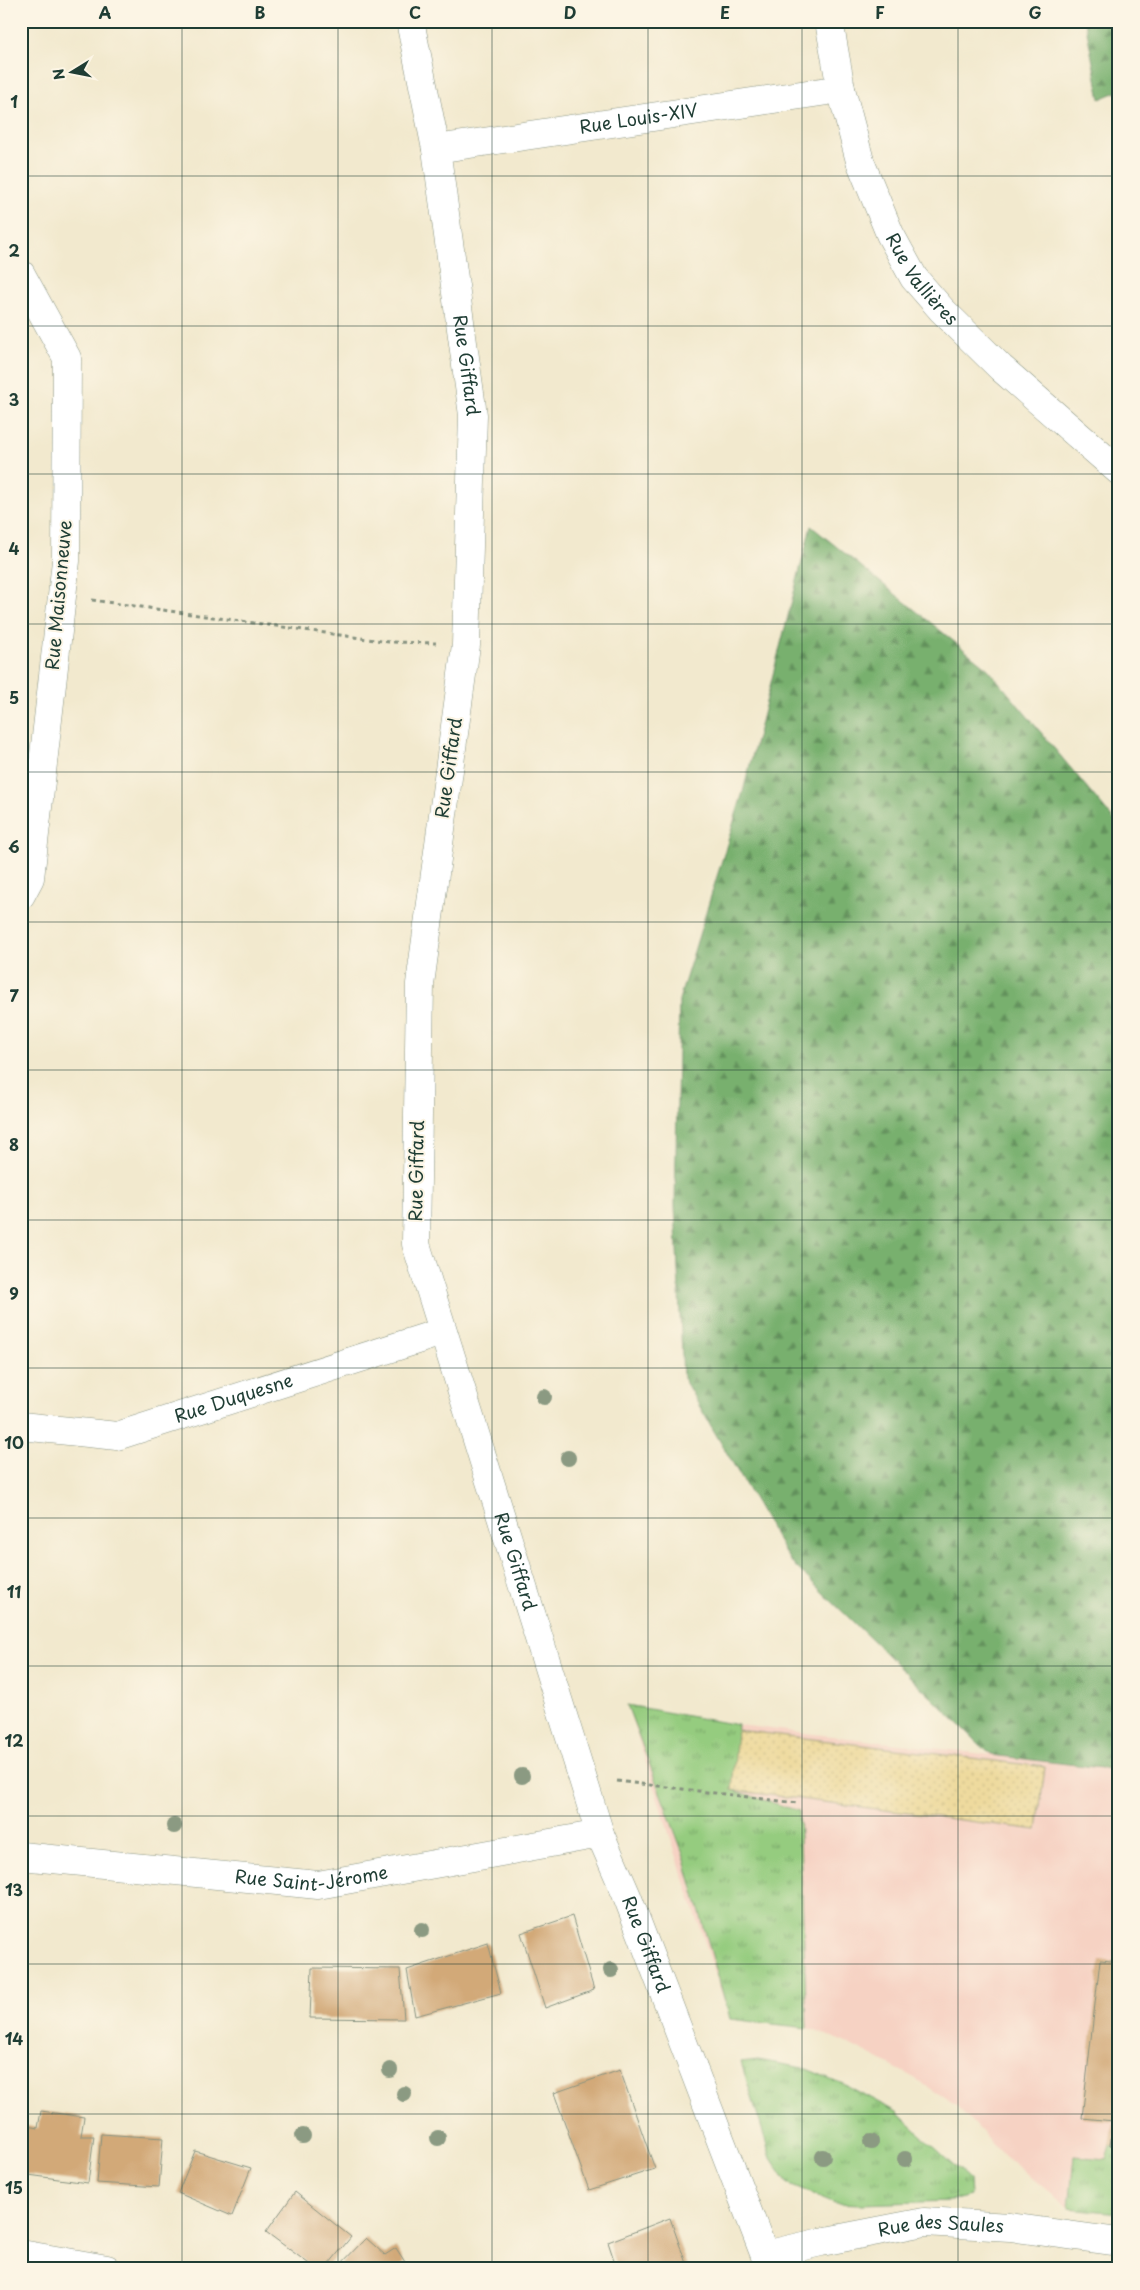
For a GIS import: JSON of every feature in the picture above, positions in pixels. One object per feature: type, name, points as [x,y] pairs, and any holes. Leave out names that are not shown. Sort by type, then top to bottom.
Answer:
[{"type":"street","name":"Rue Giffard","points":[[410,21],[436,149],[473,415],[466,644],[420,984],[416,1244],[600,1834],[627,1896],[768,2262]]},
{"type":"street","name":"Rue Vallières","points":[[829,21],[841,89],[860,161],[890,234],[914,278],[942,310],[1001,368],[1119,471]]},
{"type":"street","name":"Rue Louis-XIV","points":[[436,149],[841,89]]},
{"type":"street","name":"Rue Maisonneuve","points":[[21,274],[67,358],[66,561],[30,878],[21,895]]},
{"type":"street","name":"Rue Duquesne","points":[[21,1426],[117,1436],[442,1332]]},
{"type":"street","name":"Rue Saint-Jérome","points":[[21,1856],[318,1885],[600,1834]]},
{"type":"street","name":"Rue des Saules","points":[[768,2262],[822,2242],[924,2222],[1010,2227],[1119,2242]]},
{"type":"street","points":[[21,2254],[107,2269]]},
{"type":"path","points":[[62,595],[389,642],[466,644]]},
{"type":"path","points":[[582,1776],[796,1803]]},
{"type":"shaded area","points":[[627,1705],[738,1725],[1119,1770],[1119,2213],[1069,2208],[1001,2153],[955,2104],[909,2075],[843,2041],[807,2028],[730,2019]]},
{"type":"green space","points":[[1085,21],[1119,21],[1119,91],[1100,99]]},
{"type":"green space","points":[[811,526],[988,669],[1119,826],[1119,1770],[991,1755],[790,1561],[683,1378],[675,1205],[679,1000],[743,792]]},
{"type":"green space","points":[[627,1705],[738,1725],[732,1790],[799,1811],[807,2028],[730,2019],[683,1853]]},
{"type":"green space","points":[[758,2060],[804,2068],[848,2086],[896,2112],[970,2180],[971,2196],[950,2201],[835,2203],[787,2183],[771,2158],[741,2062]]},
{"type":"green space","points":[[1110,2145],[1119,2146],[1119,2213],[1069,2208],[1074,2156],[1106,2159]]},
{"type":"sand","points":[[737,1730],[1045,1767],[1037,1830],[732,1790]]},
{"type":"building","points":[[572,1916],[594,1990],[545,2008],[521,1933]]},
{"type":"building","points":[[488,1943],[501,1993],[415,2016],[407,1970]]},
{"type":"building","points":[[1100,1960],[1119,1962],[1119,2146],[1110,2145],[1114,2121],[1082,2118]]},
{"type":"building","points":[[312,1968],[400,1969],[404,2019],[310,2018]]},
{"type":"building","points":[[620,2070],[655,2169],[589,2190],[554,2093]]},
{"type":"building","points":[[41,2111],[84,2117],[81,2136],[94,2136],[88,2183],[21,2174],[21,2125],[38,2128]]},
{"type":"building","points":[[101,2134],[163,2138],[159,2187],[97,2183]]},
{"type":"building","points":[[195,2151],[251,2168],[232,2216],[178,2193]]},
{"type":"building","points":[[295,2192],[351,2237],[325,2269],[316,2269],[266,2232]]},
{"type":"building","points":[[670,2218],[688,2269],[617,2269],[608,2242]]},
{"type":"building","points":[[366,2238],[385,2255],[396,2248],[405,2262],[394,2269],[336,2269]]}]
